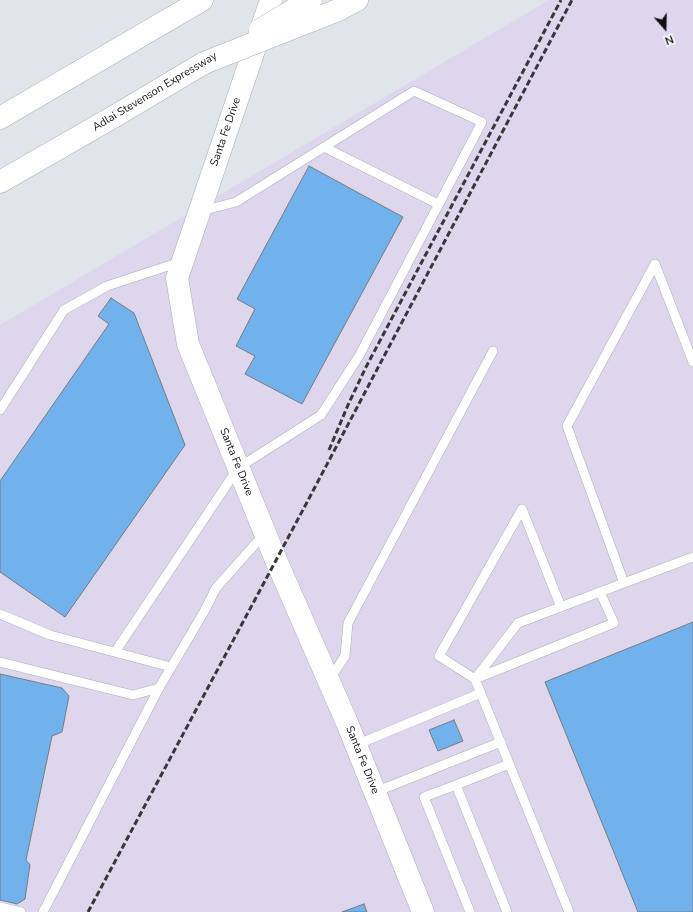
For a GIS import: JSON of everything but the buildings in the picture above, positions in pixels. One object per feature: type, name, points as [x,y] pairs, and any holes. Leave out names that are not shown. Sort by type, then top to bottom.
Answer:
[{"type":"main road","points":[[0,118],[202,0]]},
{"type":"main road","name":"Santa Fe Drive","points":[[271,0],[177,278],[188,344],[264,533],[356,745],[423,912]]},
{"type":"main road","name":"Adlai Stevenson Expressway","points":[[0,182],[180,78],[310,0]]},
{"type":"main road","points":[[204,63],[338,10],[357,0]]},
{"type":"lane","points":[[115,652],[238,468],[321,415],[359,356],[482,122],[414,91],[236,202],[199,211]]},
{"type":"lane","points":[[324,147],[438,204]]},
{"type":"lane","points":[[0,410],[64,310],[107,286],[182,261]]},
{"type":"lane","points":[[624,583],[567,426],[655,264],[693,362]]},
{"type":"lane","points":[[328,681],[345,656],[348,623],[493,351]]},
{"type":"lane","points":[[561,607],[522,509],[439,656],[475,679],[569,912]]},
{"type":"lane","points":[[44,912],[159,688],[205,610],[216,588],[264,533]]},
{"type":"lane","points":[[475,679],[518,623],[693,557]]},
{"type":"lane","points":[[475,679],[614,623],[600,592]]},
{"type":"lane","points":[[0,614],[50,635],[171,667]]},
{"type":"lane","points":[[0,662],[133,695],[159,688]]},
{"type":"lane","points":[[356,745],[481,693]]},
{"type":"lane","points":[[375,792],[501,742]]},
{"type":"lane","points":[[470,912],[424,797],[509,764]]},
{"type":"lane","points":[[456,785],[507,912]]},
{"type":"lane","points":[[0,908],[21,912]]},
{"type":"shaded area","points":[[549,0],[693,0],[693,912],[0,912],[0,325]]},
{"type":"railway","points":[[329,450],[366,367],[561,0]]},
{"type":"railway","points":[[88,912],[305,506],[572,0]]}]
